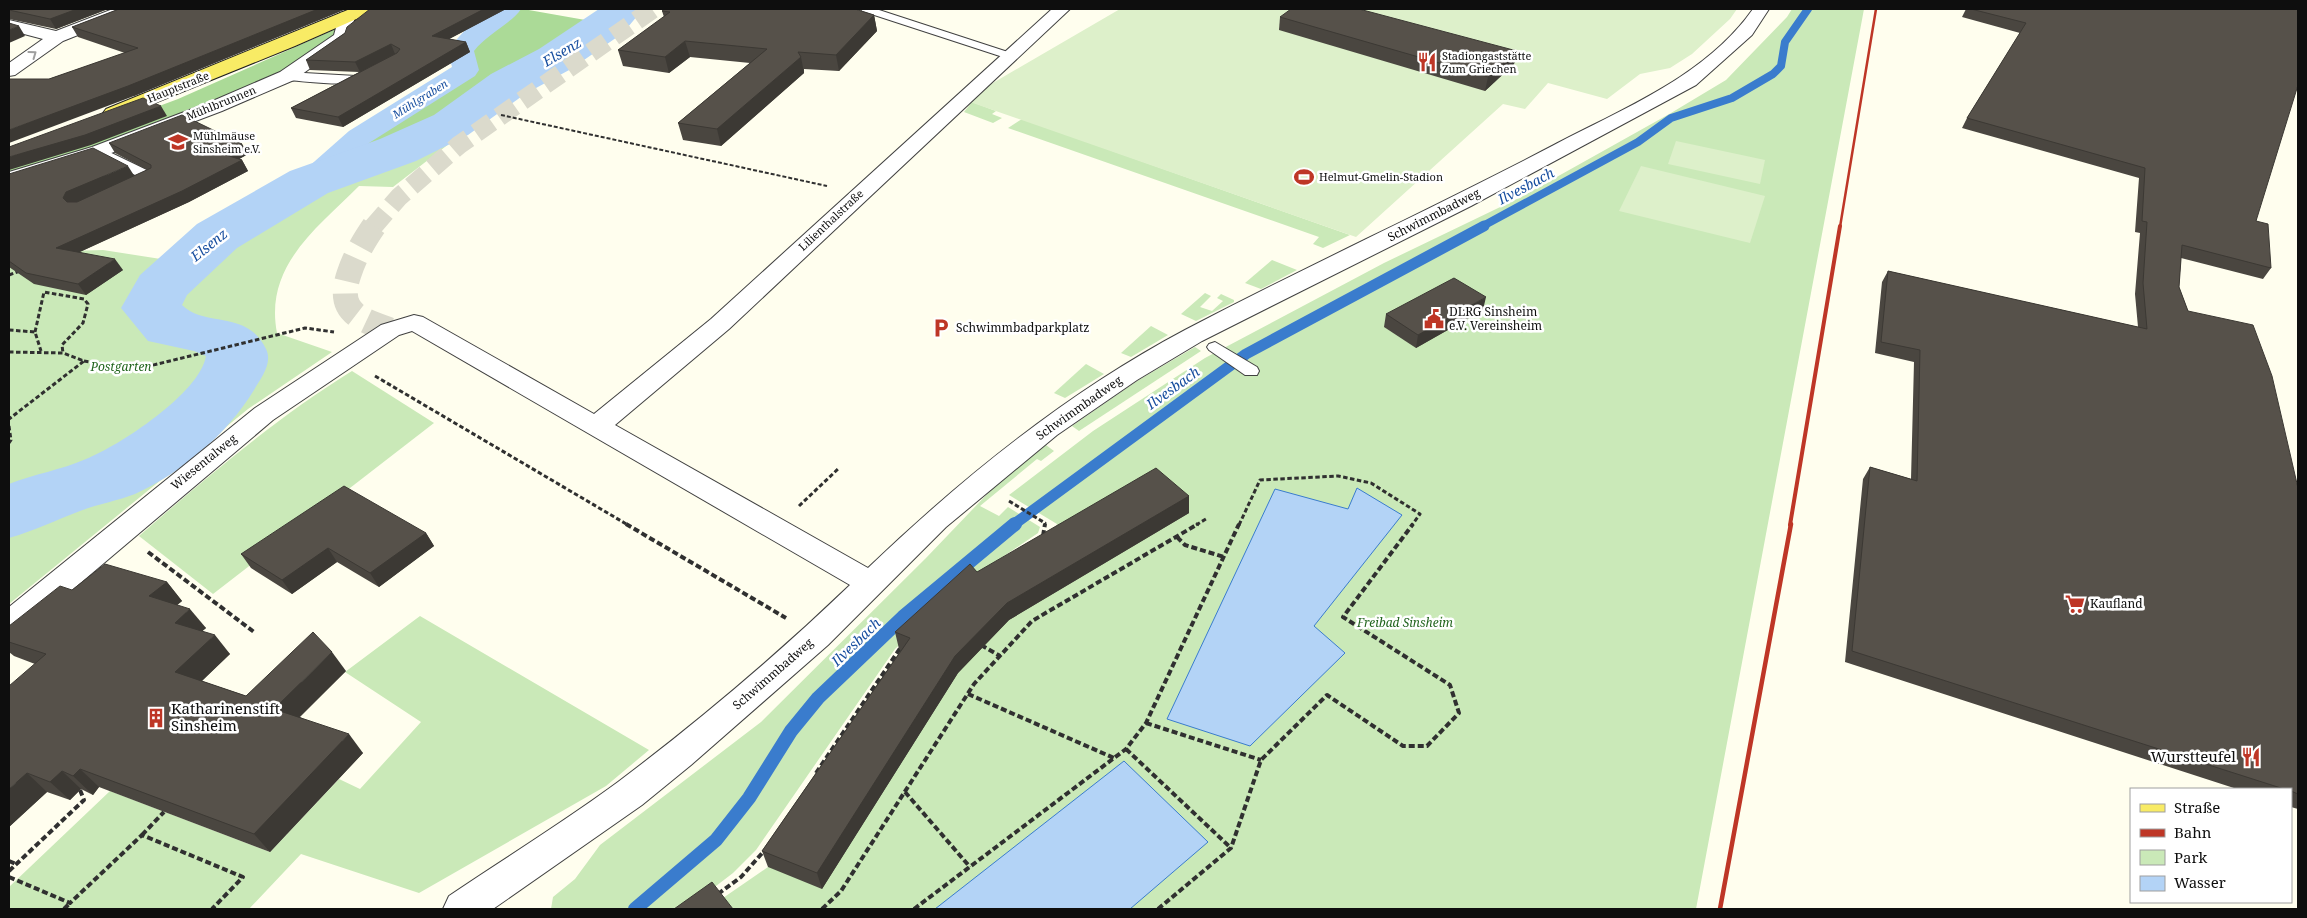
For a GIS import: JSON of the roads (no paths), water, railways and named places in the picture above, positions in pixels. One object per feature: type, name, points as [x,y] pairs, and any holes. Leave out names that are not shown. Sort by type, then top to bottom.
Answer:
[{"type":"main road","name":"Hauptstraße","points":[[98,119],[364,9]]},
{"type":"street","points":[[9,71],[57,37],[126,9]]},
{"type":"street","name":"Lilienthalstraße","points":[[596,426],[662,374],[720,324],[1062,9]]},
{"type":"street","name":"Schwimmbadweg","points":[[462,909],[629,794],[672,760],[817,636],[936,520],[1005,462],[1048,429],[1128,374],[1193,336],[1463,201],[1689,81],[1746,31],[1761,9]]},
{"type":"street","name":"Mühlbrunnen","points":[[9,179],[99,151],[215,107],[287,76],[342,37],[346,17]]},
{"type":"street","points":[[9,25],[57,37]]},
{"type":"street","name":"Wiesentalweg","points":[[9,625],[224,445],[264,414],[390,330],[414,322],[596,426]]},
{"type":"street","points":[[596,426],[870,583]]},
{"type":"lane","name":"Hauptstraße","points":[[346,17],[380,9]]},
{"type":"lane","points":[[866,9],[1010,56]]},
{"type":"lane","name":"Mühlbrunnen","points":[[287,76],[358,80],[380,68]]},
{"type":"lane","points":[[99,151],[150,176],[123,188]]},
{"type":"lane","points":[[1215,347],[1251,370]]},
{"type":"water","points":[[1357,488],[1402,515],[1314,626],[1345,653],[1250,746],[1167,719],[1275,489],[1348,509]]},
{"type":"water","points":[[1124,761],[1208,842],[1130,909],[935,909]]},
{"type":"waterway","name":"Mühlgraben","points":[[309,182],[359,137],[466,70],[461,51],[483,27],[509,9]]},
{"type":"waterway","name":"Elsenz","points":[[9,512],[59,492],[107,478],[130,467],[168,442],[205,410],[220,393],[231,376],[237,359],[233,345],[210,335],[170,328],[151,308],[161,287],[217,236],[309,182],[398,150],[451,125],[508,84],[555,59],[608,24],[622,9]]},
{"type":"waterway","name":"Ilvesbach","points":[[1481,227],[1638,142],[1671,118],[1732,98],[1773,74],[1781,66],[1785,42],[1808,9]]},
{"type":"waterway","name":"Ilvesbach","points":[[1013,525],[1246,354],[1484,226]]},
{"type":"waterway","name":"Ilvesbach","points":[[635,909],[716,840],[749,798],[791,731],[818,698],[903,617],[1015,524]]},
{"type":"tunnel","points":[[373,227],[399,197],[459,145],[653,9]]},
{"type":"tunnel","points":[[374,226],[351,267],[346,287],[346,297],[348,306],[353,312],[369,322],[390,330]]},
{"type":"railway","points":[[1840,227],[1876,9]]},
{"type":"railway","points":[[1790,525],[1840,226]]},
{"type":"railway","points":[[1720,909],[1791,524]]},
{"type":"place","name":"Stadiongaststätte Zum Griechen","points":[[1427,62]]},
{"type":"place","name":"Mühlmäuse Sinsheim e.V.","points":[[178,142]]},
{"type":"place","name":"Helmut-Gmelin-Stadion","points":[[1304,177]]},
{"type":"place","name":"DLRG Sinsheim e.V. Vereinsheim","points":[[1434,319]]},
{"type":"place","name":"Schwimmbadparkplatz","points":[[941,328]]},
{"type":"place","name":"Kaufland","points":[[2075,604]]},
{"type":"place","name":"Katharinenstift Sinsheim","points":[[156,718]]},
{"type":"place","name":"Wurstteufel","points":[[2251,757]]},
{"type":"park label","name":"Postgarten","points":[[121,367]]},
{"type":"park label","name":"Freibad Sinsheim","points":[[1405,623]]}]
